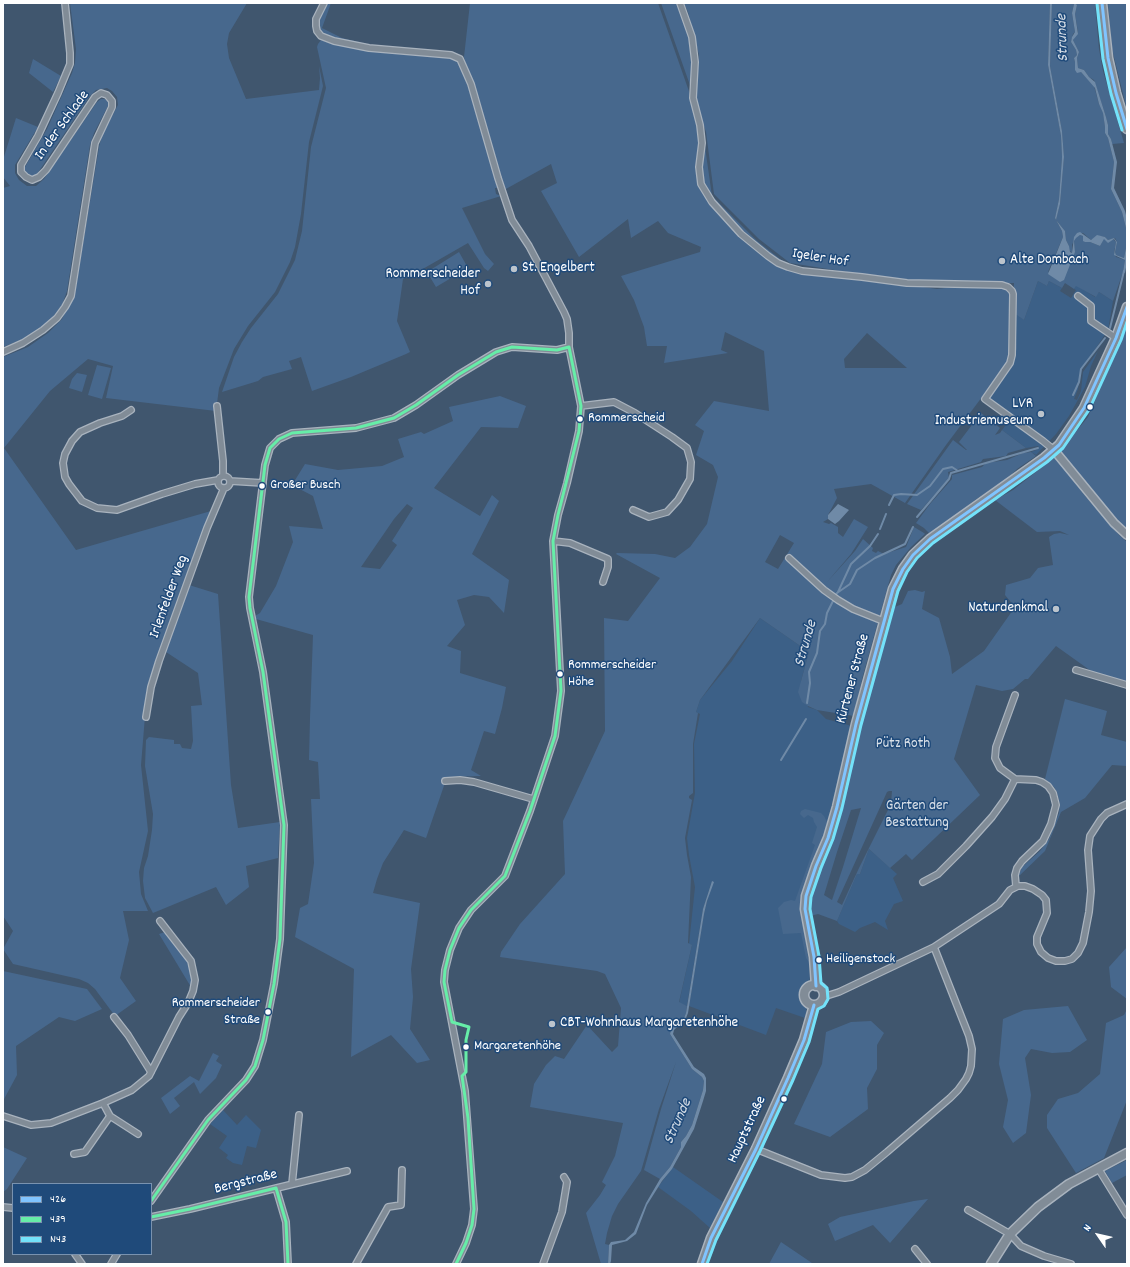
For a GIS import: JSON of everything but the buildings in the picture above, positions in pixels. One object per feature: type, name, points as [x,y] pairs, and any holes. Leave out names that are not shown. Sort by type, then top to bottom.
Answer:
[{"type":"main road","points":[[1102,3],[1108,58],[1116,93],[1127,129]]},
{"type":"main road","name":"Kürtener Straße","points":[[816,986],[814,957],[806,915],[806,896],[816,866],[828,838],[837,807],[856,724],[893,589],[903,569],[913,555],[930,539],[1054,450],[1067,434],[1081,412],[1116,338],[1127,307]]},
{"type":"main road","points":[[816,986],[822,990],[824,997],[820,1003],[814,1005],[809,1004],[806,1001],[804,994],[808,987],[816,986]]},
{"type":"main road","name":"Hauptstraße","points":[[702,1264],[711,1238],[756,1149],[804,1040],[814,1005]]},
{"type":"main road","points":[[991,1264],[1010,1234],[1038,1207],[1069,1184],[1127,1154]]},
{"type":"street","name":"In der Schlade","points":[[3,352],[23,343],[43,330],[57,318],[71,296],[95,143],[112,107],[112,101],[107,95],[101,94],[95,97],[46,170],[39,177],[32,180],[21,172],[21,165],[38,136],[70,64],[65,3]]},
{"type":"street","points":[[324,3],[316,19],[317,31],[321,36],[334,41],[369,48],[450,55],[460,58],[471,84],[498,178],[507,201],[512,220],[530,246],[564,312],[569,332],[569,347],[581,406],[579,431],[558,514],[553,541],[561,691],[555,736],[505,876],[471,910],[459,928],[450,950],[445,970],[444,982],[465,1091],[474,1209],[472,1225],[466,1243],[456,1264]]},
{"type":"street","name":"Igeler Hof","points":[[680,3],[692,37],[695,62],[693,98],[700,125],[702,143],[699,168],[701,184],[712,202],[741,234],[768,256],[788,267],[802,271],[907,283],[1002,285],[1008,287],[1013,294],[1012,355],[1010,363],[986,399],[1054,450]]},
{"type":"street","points":[[1078,296],[1091,306],[1091,322],[1116,338]]},
{"type":"street","points":[[152,1200],[208,1120],[246,1080],[255,1066],[263,1040],[274,984],[280,939],[284,825],[263,672],[251,615],[249,597],[264,465],[270,448],[279,439],[292,433],[356,428],[394,418],[416,405],[458,374],[496,352],[512,348],[557,350],[569,347]]},
{"type":"street","points":[[581,406],[614,402],[635,413],[687,448],[691,462],[690,479],[678,500],[667,512],[649,518],[633,510]]},
{"type":"street","points":[[217,406],[223,461],[223,476]]},
{"type":"street","points":[[131,410],[122,416],[100,423],[80,432],[68,447],[63,463],[65,477],[82,501],[98,508],[117,510],[177,489],[218,480],[223,476]]},
{"type":"street","points":[[1054,450],[1114,523],[1127,535]]},
{"type":"street","points":[[223,476],[226,476],[230,481],[263,483]]},
{"type":"street","points":[[218,480],[219,486],[224,488]]},
{"type":"street","name":"Irlenfelder Weg","points":[[146,717],[151,687],[159,661],[207,528],[224,488],[229,485],[230,481]]},
{"type":"street","points":[[553,541],[570,543],[608,559],[608,567],[603,582]]},
{"type":"street","points":[[789,558],[824,590],[838,600],[853,609],[883,621]]},
{"type":"street","points":[[1076,670],[1127,685]]},
{"type":"street","points":[[1015,695],[996,747],[995,758],[1000,768],[1014,779],[1036,780],[1048,786],[1053,793],[1056,805],[1051,824],[1043,841],[1022,861],[1017,868],[1015,875],[1016,886]]},
{"type":"street","points":[[924,882],[938,874],[992,817],[1005,799],[1014,779]]},
{"type":"street","points":[[445,781],[460,780],[474,782],[533,799]]},
{"type":"street","points":[[824,997],[839,992],[934,947],[999,904],[1010,890],[1016,886],[1023,885],[1033,889],[1042,895],[1046,900],[1047,914],[1037,937],[1037,944],[1042,954],[1048,958],[1058,961],[1065,961],[1074,957],[1083,943],[1089,912],[1091,891],[1088,850],[1090,836],[1104,816],[1111,810],[1127,804]]},
{"type":"street","points":[[3,1116],[31,1125],[51,1123],[132,1090],[148,1076],[188,1003],[193,991],[194,980],[191,962],[160,921]]},
{"type":"street","points":[[756,1149],[821,1175],[845,1178],[852,1177],[865,1170],[887,1152],[958,1090],[969,1073],[972,1061],[972,1049],[969,1036],[934,947]]},
{"type":"street","points":[[114,1017],[151,1072]]},
{"type":"street","points":[[103,1103],[110,1116],[138,1134]]},
{"type":"street","points":[[292,1184],[299,1115]]},
{"type":"street","points":[[74,1154],[85,1152],[110,1116]]},
{"type":"street","points":[[1098,1168],[1127,1215]]},
{"type":"street","points":[[356,1264],[388,1207],[401,1205],[402,1170]]},
{"type":"street","name":"Bergstraße","points":[[152,1217],[346,1171]]},
{"type":"street","points":[[542,1264],[562,1212],[567,1182],[564,1177]]},
{"type":"street","points":[[276,1188],[286,1222],[288,1264]]},
{"type":"street","points":[[968,1210],[1010,1234],[1021,1246],[1044,1256],[1071,1264]]},
{"type":"street","points":[[915,1249],[927,1264]]},
{"type":"street","points":[[75,1255],[82,1264]]},
{"type":"street","points":[[111,1264],[116,1255]]},
{"type":"shaded area","points":[[1050,3],[1052,3],[1050,66],[1062,131],[1064,157],[1060,204],[1056,220],[1062,157],[1061,136],[1048,65]]},
{"type":"shaded area","points":[[1073,3],[1077,5],[1075,14],[1078,34],[1073,40],[1079,52],[1077,58],[1078,68],[1084,70],[1095,82],[1106,117],[1108,134],[1111,139],[1117,162],[1114,188],[1125,211],[1127,219],[1127,232],[1122,212],[1111,189],[1114,162],[1108,138],[1105,133],[1103,113],[1095,88],[1081,72],[1077,73],[1075,70],[1074,58],[1077,55],[1071,42],[1075,32],[1072,13]]},
{"type":"shaded area","points":[[1056,220],[1065,231],[1066,240],[1070,252],[1072,253],[1074,237],[1080,232],[1091,240],[1097,235],[1105,237],[1108,240],[1114,238],[1117,242],[1115,252],[1116,255],[1124,258],[1127,243],[1127,262],[1125,273],[1123,272],[1125,260],[1114,255],[1116,242],[1114,239],[1108,243],[1104,239],[1100,246],[1083,241],[1083,236],[1080,235],[1074,241],[1075,252],[1064,280],[1060,282],[1048,274],[1063,237],[1062,231]]},
{"type":"shaded area","points":[[1038,281],[1047,286],[1049,281],[1062,288],[1060,291],[1071,298],[1076,290],[1074,289],[1076,285],[1095,297],[1099,292],[1113,301],[1108,330],[1080,372],[1078,389],[1074,399],[1077,400],[1081,391],[1083,372],[1098,351],[1091,366],[1085,387],[1069,416],[1056,434],[1036,455],[1031,452],[1039,448],[1038,446],[1026,448],[1002,430],[1009,421],[983,401],[1011,362],[1014,312],[1024,320]]},
{"type":"shaded area","points":[[838,504],[849,510],[835,524],[828,519],[828,515]]},
{"type":"shaded area","points":[[760,618],[809,652],[801,681],[808,707],[817,710],[826,719],[852,726],[823,840],[808,873],[802,894],[801,912],[810,976],[805,1018],[776,1008],[766,1035],[689,1006],[704,914],[712,881],[703,909],[687,1006],[679,1003],[692,945],[689,944],[695,887],[687,838],[695,793],[694,744],[700,714],[696,712],[700,700],[732,661]]},
{"type":"shaded area","points":[[869,849],[897,874],[893,878],[903,901],[894,904],[885,921],[888,930],[875,922],[860,928],[855,932],[839,924],[837,921],[857,874],[860,874]]},
{"type":"shaded area","points":[[712,881],[714,882],[704,914],[688,1013],[686,1018],[674,1030],[673,1034],[694,1067],[704,1074],[706,1078],[706,1091],[694,1129],[672,1169],[662,1181],[647,1205],[636,1234],[627,1241],[612,1245],[611,1261],[610,1264],[608,1264],[609,1245],[611,1242],[625,1240],[634,1232],[646,1203],[660,1179],[670,1167],[681,1147],[681,1142],[692,1125],[703,1090],[704,1081],[702,1077],[692,1069],[670,1034],[673,1026],[684,1018],[686,1013],[703,909]]},
{"type":"shaded area","points":[[223,1110],[237,1125],[246,1115],[261,1130],[256,1148],[247,1146],[242,1165],[233,1163],[226,1158],[228,1155],[219,1148],[227,1136],[210,1124]]},
{"type":"shaded area","points":[[673,1167],[723,1202],[710,1228],[691,1211],[658,1187]]},
{"type":"green space","points":[[70,3],[247,3],[229,33],[227,44],[229,58],[246,99],[319,90],[319,66],[323,86],[309,142],[301,214],[295,247],[290,262],[275,292],[248,326],[234,349],[219,388],[216,411],[106,398],[113,366],[88,359],[50,391],[4,448],[76,550],[211,511],[170,625],[146,704],[141,765],[148,831],[139,872],[141,894],[148,911],[123,911],[129,940],[120,978],[136,1001],[115,1016],[95,989],[88,983],[79,979],[13,964],[3,949],[13,931],[3,916],[3,357],[28,347],[48,333],[62,319],[75,292],[99,147],[102,135],[118,105],[117,97],[112,91],[107,88],[96,90],[90,96],[37,174],[34,177],[26,175],[25,167],[47,129],[75,63],[76,49]]},
{"type":"green space","points":[[326,3],[331,3],[322,28],[342,38],[367,44],[361,45],[327,37],[323,34],[318,23]]},
{"type":"green space","points":[[470,3],[658,3],[691,97],[701,134],[696,170],[701,191],[711,203],[700,179],[703,133],[712,196],[757,241],[798,273],[867,279],[937,289],[962,286],[1002,286],[1011,292],[1009,361],[905,503],[871,484],[834,489],[837,498],[828,515],[828,519],[823,522],[829,524],[831,523],[838,527],[838,533],[843,537],[854,519],[868,527],[851,554],[827,582],[855,551],[863,539],[873,548],[872,551],[876,553],[878,551],[884,554],[906,547],[914,527],[925,534],[911,547],[896,565],[891,575],[862,679],[854,716],[817,710],[802,702],[798,692],[809,652],[760,618],[700,700],[696,712],[698,713],[693,744],[693,793],[689,796],[692,800],[685,838],[691,877],[688,943],[692,945],[679,1002],[687,1006],[684,1018],[673,1026],[670,1034],[692,1069],[702,1077],[704,1081],[703,1090],[692,1125],[681,1142],[681,1147],[670,1167],[660,1179],[644,1170],[676,1062],[659,1109],[641,1171],[618,1204],[612,1216],[605,1244],[609,1245],[608,1264],[601,1264],[586,1213],[606,1185],[602,1182],[615,1156],[623,1123],[530,1107],[534,1084],[546,1065],[555,1056],[564,1059],[587,1025],[612,1052],[618,1046],[621,1008],[605,974],[597,971],[500,957],[501,952],[520,924],[565,874],[563,821],[605,731],[604,618],[628,621],[660,578],[616,554],[655,554],[675,558],[690,547],[707,524],[718,477],[713,465],[696,455],[704,431],[695,425],[714,401],[769,411],[764,351],[725,332],[721,350],[728,353],[664,363],[667,346],[647,346],[644,327],[634,300],[621,276],[700,252],[701,247],[668,233],[658,221],[631,238],[628,219],[579,257],[541,191],[557,183],[551,164],[504,190],[467,72],[464,57]],"holes":[[[867,333],[907,368],[845,368],[844,359]],[[780,535],[794,543],[778,569],[765,562]]]},
{"type":"green space","points":[[661,3],[678,3],[683,14],[694,57],[691,88]]},
{"type":"green space","points":[[684,3],[1050,3],[1048,65],[1061,136],[1062,157],[1059,199],[1055,218],[1062,231],[1063,237],[1048,272],[1075,252],[1074,241],[1075,238],[1080,235],[1083,236],[1085,242],[1090,242],[1100,246],[1104,238],[1109,242],[1113,239],[1116,242],[1114,253],[1116,257],[1125,260],[1123,272],[1113,301],[1099,292],[1096,297],[1076,286],[1074,289],[1065,283],[1062,288],[1049,281],[1047,286],[1038,281],[1024,320],[1014,313],[1017,349],[1012,359],[1014,283],[904,281],[790,263],[759,239],[714,194],[706,132],[694,97],[699,55],[688,12]]},
{"type":"green space","points":[[1052,3],[1074,4],[1072,13],[1075,32],[1071,42],[1077,55],[1074,58],[1075,70],[1081,72],[1094,86],[1103,112],[1105,133],[1108,138],[1114,162],[1111,189],[1122,212],[1127,232],[1127,243],[1124,258],[1116,255],[1115,252],[1117,242],[1115,238],[1108,240],[1105,237],[1099,236],[1091,240],[1083,233],[1077,233],[1072,245],[1072,253],[1069,250],[1065,231],[1056,220],[1060,204],[1064,157],[1062,131],[1050,66]]},
{"type":"green space","points":[[1075,3],[1095,3],[1099,49],[1103,71],[1124,143],[1112,144],[1108,134],[1106,117],[1094,80],[1089,77],[1084,70],[1078,68],[1077,58],[1079,52],[1073,40],[1078,32],[1075,14],[1077,5]]},
{"type":"green space","points":[[1108,3],[1127,3],[1127,110],[1112,49]]},
{"type":"green space","points":[[321,40],[333,44],[364,49],[446,57],[452,58],[458,62],[463,70],[498,181],[499,188],[495,188],[496,194],[501,196],[462,208],[485,254],[494,264],[488,271],[484,268],[468,243],[403,279],[397,321],[410,352],[406,354],[351,377],[312,391],[301,357],[289,361],[292,369],[263,377],[258,381],[222,392],[234,357],[242,342],[278,294],[295,260],[302,231],[311,147],[326,88],[317,47]]},
{"type":"green space","points":[[33,59],[61,76],[53,92],[29,73]]},
{"type":"green space","points":[[101,99],[108,101],[108,106],[94,133],[90,145],[67,291],[62,305],[49,322],[23,339],[3,347],[3,188],[10,186],[3,177],[3,160],[16,118],[38,127],[15,165],[15,173],[19,180],[27,186],[36,186],[44,179],[97,102]]},
{"type":"green space","points":[[459,252],[468,268],[436,287],[427,272]]},
{"type":"green space","points":[[1127,326],[1127,530],[1104,505],[1060,451],[1088,417]]},
{"type":"green space","points":[[97,365],[111,368],[102,399],[88,395]]},
{"type":"green space","points":[[77,373],[87,375],[82,392],[69,388],[72,379]]},
{"type":"green space","points":[[500,396],[526,406],[518,428],[481,427],[434,488],[480,516],[492,495],[499,501],[472,554],[509,580],[504,613],[489,597],[474,595],[457,600],[465,625],[447,646],[461,651],[460,673],[506,687],[495,734],[484,731],[471,770],[481,776],[447,777],[426,838],[404,830],[383,863],[373,893],[420,903],[411,969],[413,997],[410,1029],[430,1060],[417,1063],[391,1035],[351,1057],[354,969],[295,937],[300,908],[308,904],[314,863],[311,799],[320,799],[318,762],[309,760],[313,635],[256,619],[255,616],[260,613],[276,586],[293,542],[289,526],[323,529],[313,496],[292,485],[305,464],[338,470],[382,466],[404,457],[398,439],[421,432],[424,434],[453,421],[449,407]],"holes":[[[407,504],[413,508],[392,541],[397,545],[380,569],[361,567],[394,519]]]},
{"type":"green space","points":[[981,413],[1000,428],[995,435],[1000,433],[1002,430],[1026,448],[1008,453],[1006,456],[983,459],[981,462],[948,472],[949,478],[921,510],[907,504],[953,440],[967,450],[959,442]]},
{"type":"green space","points":[[1031,452],[1036,456],[1017,469],[1008,478],[975,500],[931,535],[916,523],[952,479],[952,475],[982,467],[986,463],[1007,460],[1023,453]]},
{"type":"green space","points":[[1055,457],[1086,497],[1127,542],[1127,682],[1091,671],[1056,646],[1028,679],[1025,679],[1013,689],[1002,691],[976,685],[954,759],[980,795],[912,860],[906,854],[890,868],[869,849],[860,874],[857,874],[837,921],[818,914],[810,916],[809,905],[814,885],[831,843],[871,680],[880,658],[895,607],[902,604],[908,591],[925,591],[922,609],[939,618],[950,657],[952,674],[984,651],[1015,607],[1005,595],[1006,585],[1030,578],[1038,568],[1053,565],[1049,537],[1060,533],[1069,535],[1060,531],[1037,532],[995,500],[1013,490]],"holes":[[[892,791],[891,804],[842,905],[837,902],[887,792]],[[861,808],[843,867],[832,900],[824,895],[837,852],[851,810]]]},
{"type":"green space","points":[[189,585],[218,594],[231,785],[238,828],[280,822],[278,858],[246,866],[249,887],[226,905],[216,887],[153,913],[145,898],[143,881],[144,868],[148,856],[152,830],[153,814],[145,766],[146,740],[149,737],[174,740],[174,744],[180,744],[182,748],[191,749],[193,741],[191,706],[202,705],[198,673],[166,652]]},
{"type":"green space","points":[[1065,699],[1107,711],[1101,735],[1127,742],[1127,766],[1112,765],[1085,798],[1061,812],[1045,851],[1018,877],[1022,867],[1040,851],[1049,839],[1059,813],[1060,804],[1057,792],[1045,779]]},
{"type":"green space","points":[[805,809],[821,813],[827,822],[823,840],[805,883],[801,903],[801,912],[809,962],[806,958],[801,933],[783,934],[778,908],[784,902],[791,900],[795,901],[815,845],[812,843],[817,827],[813,818],[808,815],[804,818],[800,814],[801,811]]},
{"type":"green space","points":[[165,932],[190,964],[192,975],[191,987],[159,934]]},
{"type":"green space","points":[[1127,947],[1127,999],[1111,987],[1109,967]]},
{"type":"green space","points":[[3,971],[87,989],[102,1009],[75,1021],[59,1017],[16,1046],[17,1075],[3,1101]]},
{"type":"green space","points":[[1068,1006],[1087,1040],[1070,1052],[1052,1053],[1031,1049],[1025,1058],[1031,1095],[1026,1133],[1013,1143],[1003,1127],[1008,1100],[999,1064],[1003,1019],[1024,1010]]},
{"type":"green space","points":[[1127,1009],[1127,1100],[1104,1158],[1076,1173],[1047,1128],[1047,1115],[1058,1099],[1078,1093],[1100,1074],[1106,1023],[1124,1015]]},
{"type":"green space","points":[[871,1021],[884,1033],[877,1045],[877,1069],[867,1088],[868,1109],[830,1137],[794,1124],[822,1064],[826,1032],[851,1022]]},
{"type":"green space","points":[[213,1053],[219,1056],[216,1061],[222,1065],[216,1078],[200,1094],[194,1082],[174,1098],[180,1106],[170,1114],[161,1098],[190,1076],[199,1081]]},
{"type":"green space","points":[[3,1147],[27,1158],[7,1189],[3,1192]]},
{"type":"green space","points":[[1127,1160],[1127,1175],[1112,1183],[1105,1171]]},
{"type":"green space","points":[[928,1199],[890,1243],[873,1225],[835,1241],[828,1224],[840,1217]]},
{"type":"green space","points":[[781,1242],[812,1263],[769,1264]]},
{"type":"waterway","name":"Strunde","points":[[1110,328],[1124,271]]},
{"type":"waterway","name":"Strunde","points":[[1073,395],[1079,382],[1081,369],[1105,338]]},
{"type":"waterway","name":"Strunde","points":[[917,517],[949,479],[951,473],[1038,448]]},
{"type":"waterway","name":"Strunde","points":[[889,505],[894,495],[917,495],[930,486],[943,469],[952,467],[958,471]]},
{"type":"waterway","name":"Strunde","points":[[880,529],[886,514]]},
{"type":"waterway","name":"Strunde","points":[[807,703],[810,683],[809,672],[817,653],[820,631],[825,624],[827,613],[837,593],[850,584],[857,570],[875,558],[905,544],[913,527]]},
{"type":"waterway","name":"Strunde","points":[[838,592],[851,564],[870,546],[878,534]]},
{"type":"waterway","name":"Strunde","points":[[781,760],[806,719]]},
{"type":"transit line","name":"426","points":[[1102,3],[1108,58],[1116,93],[1127,129]]},
{"type":"transit line","name":"N43","points":[[1097,4],[1103,59],[1111,94],[1122,130]]},
{"type":"transit line","name":"426","points":[[816,986],[814,957],[805,909],[806,896],[816,866],[828,838],[837,807],[856,724],[893,589],[903,569],[913,555],[930,539],[1044,458],[1059,445],[1084,408],[1116,338],[1127,307]]},
{"type":"transit line","name":"N43","points":[[707,1264],[716,1240],[793,1080],[809,1042],[818,1009],[824,1006],[828,999],[827,988],[821,983],[819,956],[810,909],[811,897],[833,839],[842,808],[861,725],[898,591],[907,572],[917,558],[933,543],[1047,462],[1063,448],[1089,410],[1121,340],[1127,322]]},
{"type":"transit line","name":"439","points":[[152,1200],[208,1120],[246,1080],[255,1066],[263,1040],[274,984],[280,939],[284,825],[263,672],[249,597],[265,465],[270,448],[279,439],[292,433],[356,428],[394,418],[416,405],[458,375],[496,352],[512,347],[557,350],[569,347],[581,406],[579,431],[553,541],[561,691],[555,736],[530,811],[505,876],[471,910],[459,928],[450,950],[445,970],[444,982],[452,1022],[469,1027],[466,1040],[466,1072],[462,1076],[468,1118],[474,1209],[472,1225],[466,1243],[456,1264]]},
{"type":"transit line","name":"426","points":[[702,1264],[711,1238],[756,1149],[788,1078],[804,1040],[814,1005]]},
{"type":"transit line","name":"439","points":[[152,1217],[276,1188],[286,1222],[288,1264]]},
{"type":"place","name":"Alte Dombach","points":[[1002,261]]},
{"type":"place","name":"St. Engelbert","points":[[514,269]]},
{"type":"place","name":"Rommerscheider Hof","points":[[488,284]]},
{"type":"place","name":"LVR Industriemuseum","points":[[1041,414]]},
{"type":"place","name":"Rommerscheid","points":[[580,419]]},
{"type":"place","name":"Großer Busch","points":[[262,486]]},
{"type":"place","name":"Naturdenkmal","points":[[1056,609]]},
{"type":"place","name":"Rommerscheider Höhe","points":[[560,674]]},
{"type":"place","name":"Heiligenstock","points":[[819,960]]},
{"type":"place","name":"Rommerscheider Straße","points":[[268,1012]]},
{"type":"place","name":"CBT-Wohnhaus Margaretenhöhe","points":[[552,1024]]},
{"type":"place","name":"Margaretenhöhe","points":[[466,1047]]},
{"type":"park label","name":"Pütz Roth","points":[[903,745]]},
{"type":"park label","name":"Gärten der Bestattung","points":[[917,816]]}]
